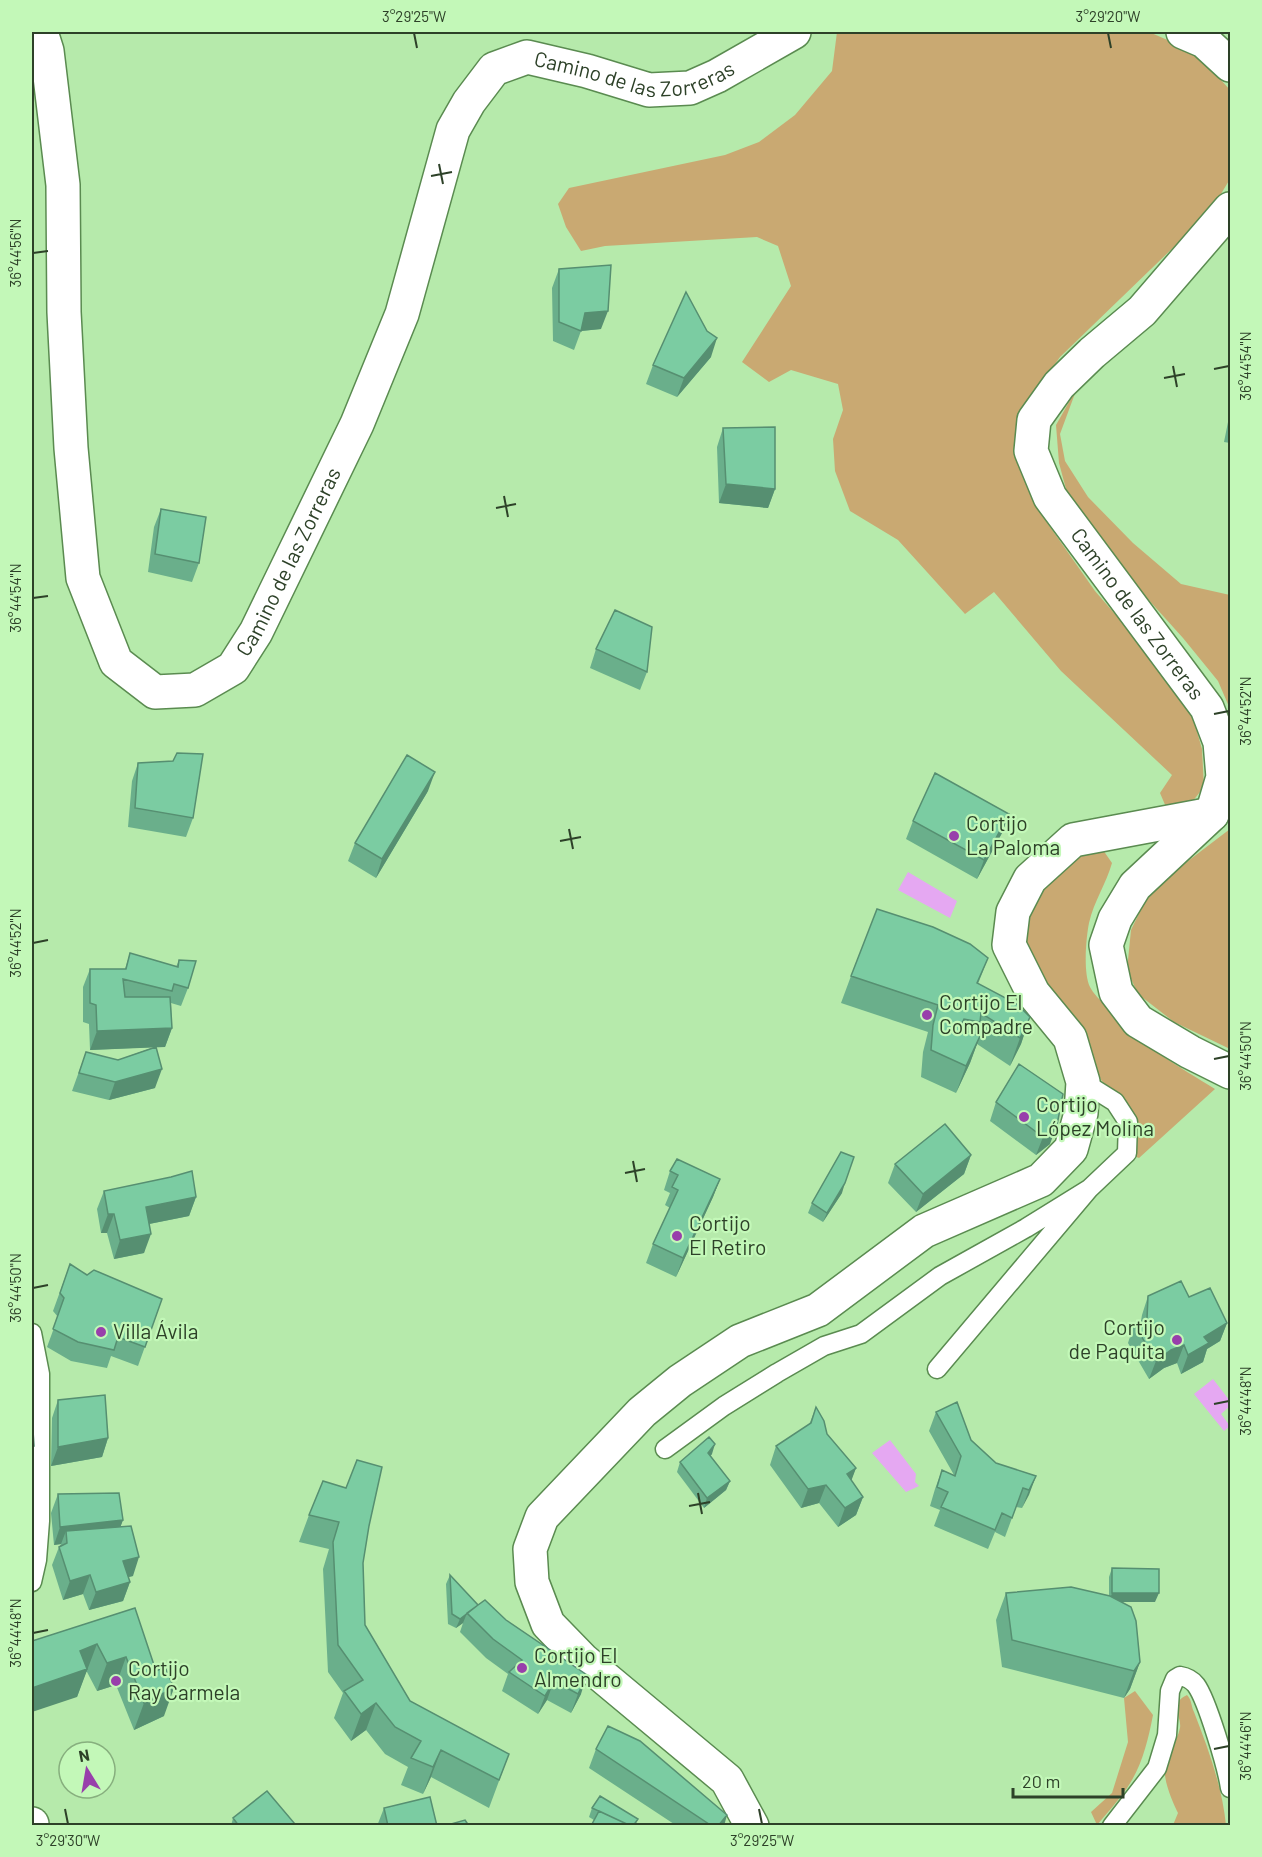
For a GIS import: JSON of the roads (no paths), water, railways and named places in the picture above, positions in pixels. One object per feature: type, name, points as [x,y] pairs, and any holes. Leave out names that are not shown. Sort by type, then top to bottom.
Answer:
[{"type":"street","name":"Camino de las Zorreras","points":[[41,32],[47,51],[63,185],[64,312],[71,448],[83,578],[116,662],[155,692],[195,690],[233,668],[256,632],[357,424],[402,314],[453,129],[469,102],[494,69],[527,57],[586,71],[649,90],[690,88],[717,76],[794,32]]},
{"type":"street","points":[[1183,32],[1204,41],[1230,65]]},
{"type":"street","name":"Camino de las Zorreras","points":[[1212,814],[1223,777],[1220,742],[1207,708],[1050,497],[1031,451],[1034,420],[1059,385],[1092,353],[1142,311],[1230,209]]},
{"type":"street","points":[[1212,814],[1135,886],[1115,919],[1106,945],[1116,992],[1138,1022],[1230,1072]]},
{"type":"street","points":[[752,1826],[727,1780],[583,1660],[548,1624],[532,1582],[530,1549],[542,1517],[642,1412],[680,1381],[741,1341],[818,1310],[924,1231],[1041,1180],[1071,1149],[1082,1113],[1083,1082],[1070,1038],[1033,993],[1009,945],[1013,912],[1030,879],[1073,840],[1212,814]]},
{"type":"lane","points":[[937,1369],[1089,1189],[1127,1153],[1128,1122],[1115,1102],[1083,1082]]},
{"type":"lane","points":[[665,1449],[724,1406],[777,1373],[824,1347],[861,1334],[940,1276],[1026,1228],[1089,1189]]},
{"type":"lane","points":[[32,1333],[40,1374],[40,1521],[37,1560],[32,1582]]},
{"type":"lane","points":[[1112,1826],[1157,1768],[1167,1736],[1170,1691],[1180,1676],[1194,1682],[1200,1691],[1230,1788]]},
{"type":"place","name":"Cortijo La Paloma","points":[[954,836]]},
{"type":"place","name":"Cortijo El Compadre","points":[[927,1015]]},
{"type":"place","name":"Cortijo López Molina","points":[[1024,1117]]},
{"type":"place","name":"Cortijo El Retiro","points":[[677,1236]]},
{"type":"place","name":"Villa Ávila","points":[[101,1332]]},
{"type":"place","name":"Cortijo de Paquita","points":[[1177,1340]]},
{"type":"place","name":"Cortijo El Almendro","points":[[522,1668]]},
{"type":"place","name":"Cortijo Ray Carmela","points":[[116,1681]]}]
